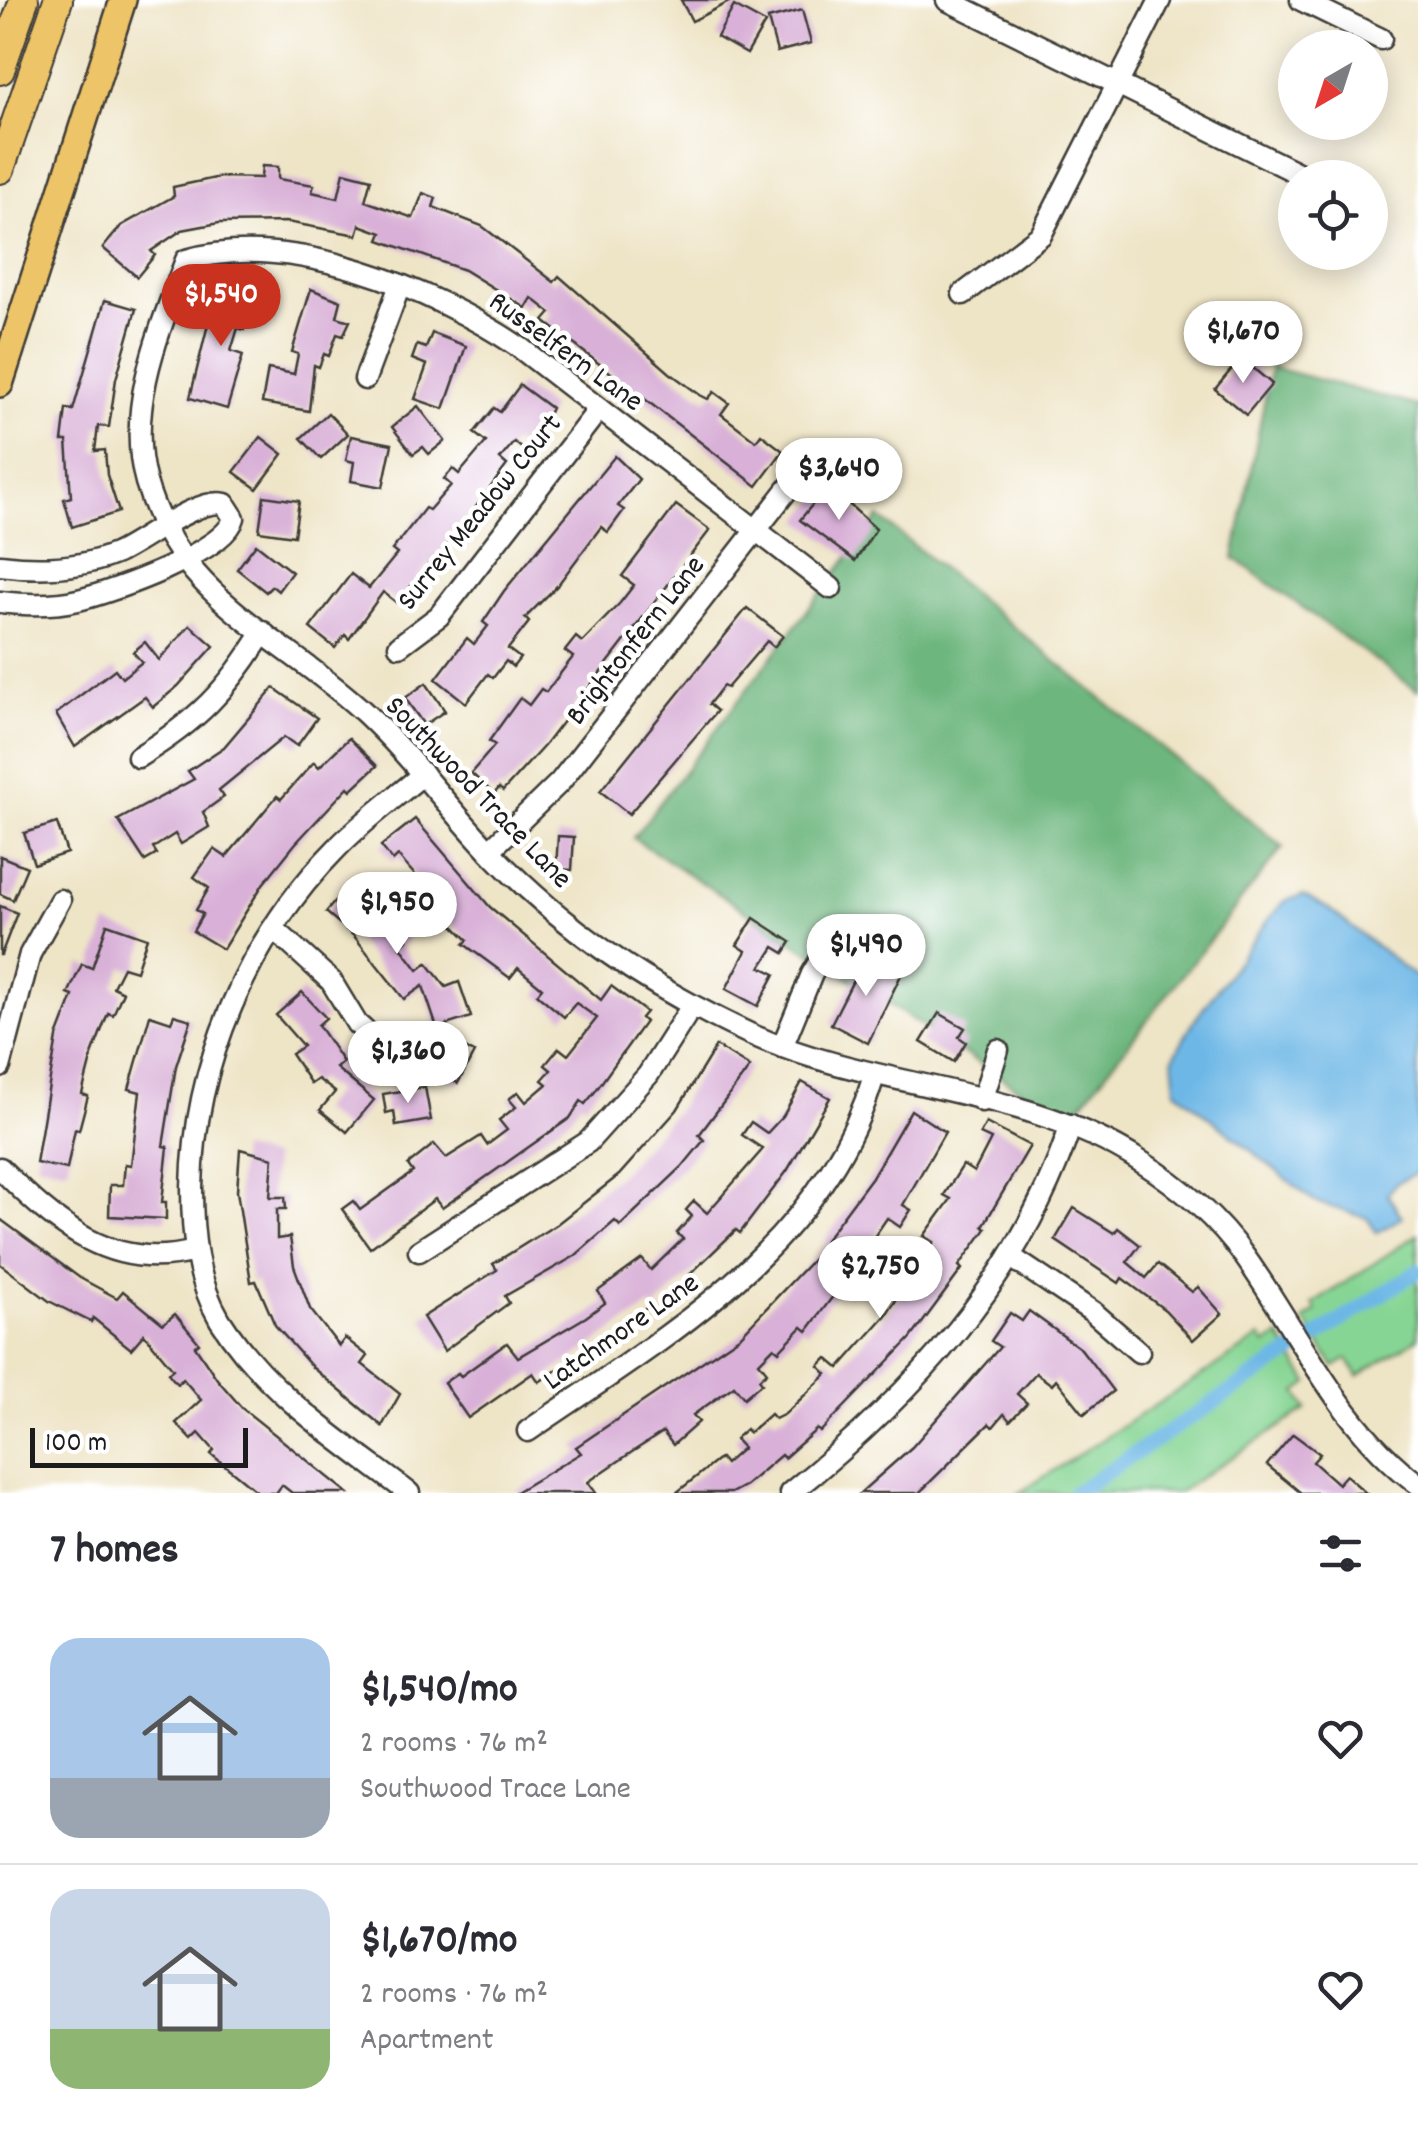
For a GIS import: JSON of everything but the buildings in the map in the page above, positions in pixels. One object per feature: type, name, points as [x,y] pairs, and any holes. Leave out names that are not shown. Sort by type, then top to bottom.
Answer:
[{"type":"highway","points":[[0,70],[24,0]]},
{"type":"highway","points":[[0,170],[58,0]]},
{"type":"main road","points":[[0,384],[123,0]]},
{"type":"street","points":[[947,0],[1278,163]]},
{"type":"street","points":[[963,294],[1041,235],[1160,0]]},
{"type":"street","points":[[1301,0],[1360,30]]},
{"type":"street","name":"Russelfern Lane","points":[[179,278],[186,260],[238,253],[313,259],[400,285],[486,325],[830,588]]},
{"type":"street","name":"Southwood Trace Lane","points":[[179,278],[156,345],[140,425],[142,466],[163,528],[199,582],[340,691],[423,774],[489,850],[579,933],[692,1006],[782,1047],[874,1076],[1071,1125],[1143,1162],[1198,1204],[1243,1254],[1364,1435],[1416,1480]]},
{"type":"street","points":[[365,379],[400,285]]},
{"type":"street","name":"Surrey Meadow Court","points":[[400,646],[439,616],[599,408]]},
{"type":"street","name":"Brightonfern Lane","points":[[489,850],[560,782],[816,453]]},
{"type":"street","points":[[0,565],[57,568],[112,556],[207,503],[226,504],[231,510],[232,528],[182,560],[75,601],[0,602]]},
{"type":"street","points":[[138,757],[199,717],[242,666],[263,632]]},
{"type":"street","points":[[409,1493],[308,1416],[253,1363],[211,1302],[195,1251],[193,1152],[202,1098],[235,995],[274,929],[338,846],[423,774]]},
{"type":"street","points":[[0,1068],[30,954],[60,900]]},
{"type":"street","points":[[274,929],[331,982],[357,1024],[372,1038]]},
{"type":"street","points":[[782,1047],[812,974],[838,930]]},
{"type":"street","points":[[418,1251],[588,1142],[648,1075],[692,1006]]},
{"type":"street","points":[[982,1101],[998,1050]]},
{"type":"street","name":"Latchmore Lane","points":[[528,1431],[691,1322],[751,1268],[819,1184],[856,1122],[874,1076]]},
{"type":"street","points":[[790,1493],[908,1391],[961,1328],[1011,1257],[1044,1192],[1071,1125]]},
{"type":"street","points":[[0,1168],[96,1246],[128,1257],[158,1258],[195,1251]]},
{"type":"street","points":[[1011,1257],[1093,1312],[1139,1352]]},
{"type":"green space","points":[[1271,367],[1418,406],[1418,691],[1234,558]]},
{"type":"green space","points":[[879,517],[1283,847],[1068,1121],[633,838]]},
{"type":"green space","points":[[1418,1234],[1418,1338],[1358,1376],[1348,1359],[1334,1367],[1304,1320],[1317,1311],[1313,1304]]},
{"type":"green space","points":[[1279,1336],[1309,1383],[1297,1392],[1307,1409],[1177,1493],[1019,1493],[1261,1337],[1266,1345]]},
{"type":"water","points":[[1303,895],[1329,909],[1418,979],[1418,1172],[1395,1184],[1387,1194],[1402,1217],[1377,1233],[1367,1218],[1315,1202],[1176,1090],[1173,1058],[1194,1021],[1268,920],[1285,901]]},
{"type":"waterway","points":[[1074,1493],[1418,1271]]}]
